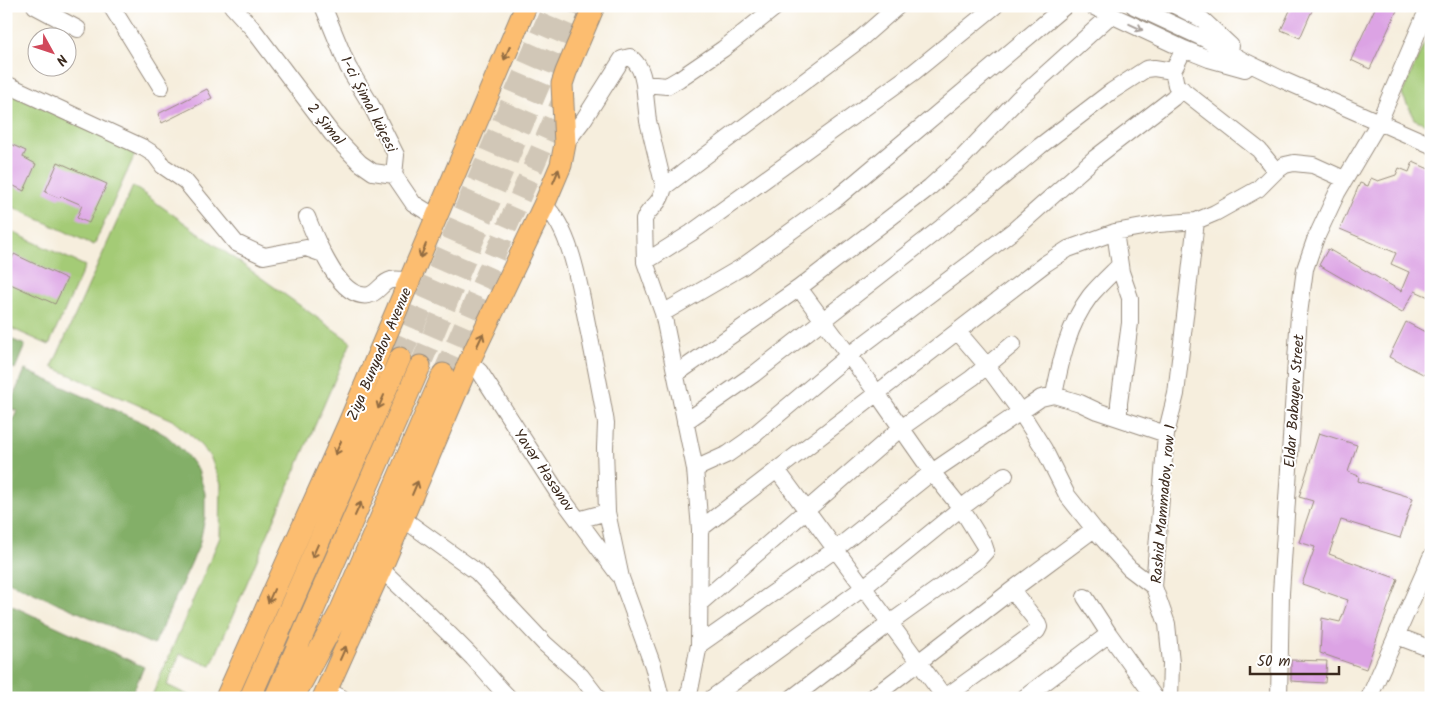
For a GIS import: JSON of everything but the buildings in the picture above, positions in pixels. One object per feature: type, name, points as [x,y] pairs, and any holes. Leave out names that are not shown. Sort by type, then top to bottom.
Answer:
[{"type":"main road","points":[[331,695],[402,518],[470,362],[561,165],[565,144],[562,84],[594,6]]},
{"type":"main road","name":"Ziya Bunyadov Avenue","points":[[226,698],[411,281],[526,7]]},
{"type":"main road","name":"Ziya Bunyadov Avenue","points":[[250,698],[400,358]]},
{"type":"main road","points":[[275,698],[420,366]]},
{"type":"main road","points":[[303,698],[443,374]]},
{"type":"main road","points":[[293,698],[340,612]]},
{"type":"street","points":[[35,6],[76,28]]},
{"type":"street","points":[[111,6],[161,87]]},
{"type":"street","name":"2 Şimal","points":[[232,6],[252,28],[332,134],[360,163],[373,172],[394,175]]},
{"type":"street","name":"1-ci Şimal küçesi","points":[[323,6],[348,67],[371,105],[396,155],[394,175]]},
{"type":"street","points":[[644,84],[667,86],[679,79],[710,58],[777,6]]},
{"type":"street","points":[[664,187],[850,47],[898,6]]},
{"type":"street","points":[[645,262],[691,233],[914,72],[995,6]]},
{"type":"street","points":[[663,313],[742,267],[838,197],[1065,6]]},
{"type":"street","points":[[1092,6],[1184,49],[1283,80]]},
{"type":"street","points":[[1134,6],[1200,36],[1283,80],[1431,146]]},
{"type":"street","points":[[1176,6],[1203,20],[1235,50],[1283,80]]},
{"type":"street","name":"Eldar Babayev Street","points":[[1279,698],[1281,593],[1302,288],[1307,263],[1332,201],[1379,122],[1429,6]]},
{"type":"street","points":[[676,374],[799,288],[930,187],[964,157],[1018,99],[1111,15]]},
{"type":"street","points":[[1184,49],[1173,71],[1174,80],[1182,89],[1259,150],[1276,171]]},
{"type":"street","points":[[565,144],[584,119],[622,59],[630,57],[634,60],[642,70],[648,121],[664,187],[658,203],[646,215],[644,220],[645,262],[663,313],[686,422],[695,469],[700,529],[698,646],[690,690],[686,698]]},
{"type":"street","points":[[686,422],[754,374],[942,228],[1040,146],[1112,91],[1146,69],[1154,68],[1173,71]]},
{"type":"street","points":[[6,84],[144,148],[155,155],[163,166],[185,181],[236,244],[264,256],[306,248],[323,254]]},
{"type":"street","points":[[695,469],[728,454],[748,440],[848,356],[1013,231],[1095,158],[1182,89]]},
{"type":"street","points":[[700,529],[876,392],[958,332],[1045,264],[1068,249],[1115,232],[1159,224],[1196,221],[1258,188],[1285,165],[1302,163],[1313,165],[1344,179]]},
{"type":"street","points":[[394,175],[413,203],[437,218]]},
{"type":"street","points":[[544,205],[563,234],[574,262],[606,423],[607,512],[621,578],[653,666],[661,698]]},
{"type":"street","points":[[307,217],[323,254],[342,284],[358,296],[372,295],[392,280],[411,281]]},
{"type":"street","name":"Rashid Mammadov, row 1","points":[[1170,698],[1172,663],[1167,624],[1154,587],[1166,434],[1176,394],[1196,221]]},
{"type":"street","points":[[1115,232],[1120,265],[1130,298],[1130,314],[1118,418]]},
{"type":"street","points":[[1054,395],[1061,358],[1071,329],[1090,297],[1120,265]]},
{"type":"street","points":[[792,698],[986,551],[961,508],[932,472],[799,288]]},
{"type":"street","points":[[958,332],[987,366],[1020,411],[1044,449],[1067,495],[1129,568],[1154,587]]},
{"type":"street","points":[[699,604],[901,428],[987,366],[1013,344]]},
{"type":"street","name":"Yavər Həsənov","points":[[470,362],[480,372],[558,493],[621,578]]},
{"type":"street","points":[[698,646],[836,549],[932,472],[1041,398],[1054,395],[1166,434]]},
{"type":"street","points":[[777,470],[944,698],[1038,631],[1039,627],[1036,622],[1012,590]]},
{"type":"street","points":[[712,698],[863,588],[961,508],[1005,475]]},
{"type":"street","points":[[578,520],[607,512]]},
{"type":"street","points":[[402,518],[477,572],[545,644],[581,676],[598,698]]},
{"type":"street","points":[[872,698],[1094,529]]},
{"type":"street","points":[[1369,698],[1431,557]]},
{"type":"street","points":[[381,569],[473,658],[509,698]]},
{"type":"street","points":[[1085,597],[1155,698]]},
{"type":"street","points":[[1024,698],[1109,634]]},
{"type":"street","points":[[1396,636],[1431,649]]},
{"type":"green space","points":[[1431,28],[1431,126],[1414,119],[1402,94]]},
{"type":"green space","points":[[6,91],[136,152],[94,245],[6,204]]},
{"type":"green space","points":[[133,186],[351,342],[211,666],[180,654],[167,685],[194,698],[151,698],[220,537],[221,484],[210,456],[193,437],[172,420],[52,367]]},
{"type":"green space","points":[[6,229],[85,266],[49,345],[6,326]]},
{"type":"green space","points":[[6,337],[25,345],[15,369],[6,365]]},
{"type":"green space","points":[[25,370],[146,424],[167,436],[185,453],[198,470],[205,493],[205,518],[199,546],[154,645],[6,581],[6,435],[17,411],[8,408]]},
{"type":"green space","points":[[6,603],[144,667],[130,698],[6,698]]},
{"type":"tunnel","points":[[400,358],[553,6]]},
{"type":"tunnel","points":[[420,366],[573,6]]},
{"type":"tunnel","points":[[443,374],[565,94]]}]
